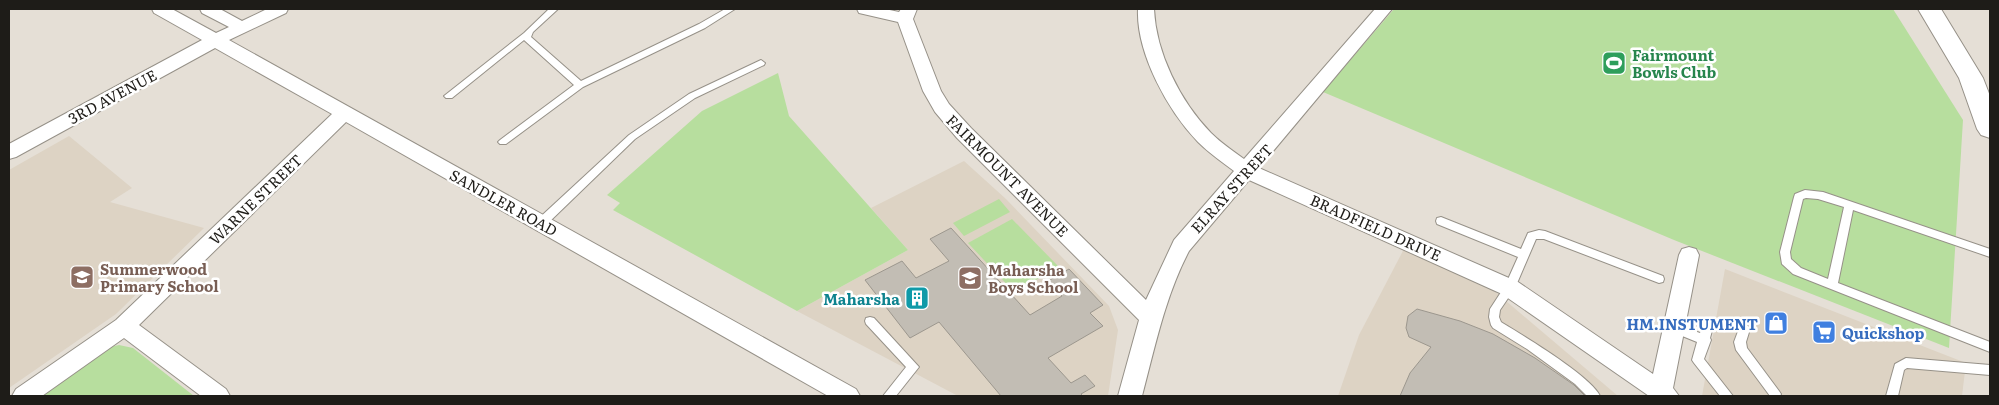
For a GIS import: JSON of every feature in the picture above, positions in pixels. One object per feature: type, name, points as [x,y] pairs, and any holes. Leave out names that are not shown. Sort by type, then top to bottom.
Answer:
[{"type":"main road","points":[[1930,9],[1971,78],[1990,129]]},
{"type":"street","name":"SANDLER ROAD","points":[[160,9],[848,396]]},
{"type":"street","points":[[208,9],[241,27]]},
{"type":"street","name":"3RD AVENUE","points":[[9,152],[216,40],[280,9]]},
{"type":"street","points":[[865,9],[907,14]]},
{"type":"street","name":"BRADFIELD DRIVE","points":[[1146,9],[1150,42],[1164,77],[1186,115],[1206,139],[1247,170],[1510,288],[1664,394]]},
{"type":"street","name":"ELRAY STREET","points":[[1130,396],[1151,318],[1167,274],[1181,246],[1189,234],[1247,170],[1384,9]]},
{"type":"street","name":"FAIRMOUNT AVENUE","points":[[907,14],[927,81],[937,100],[950,118],[1151,318]]},
{"type":"street","name":"WARNE STREET","points":[[24,396],[124,326],[344,112]]},
{"type":"street","points":[[1664,394],[1674,328],[1689,255]]},
{"type":"street","points":[[124,326],[218,396]]},
{"type":"lane","points":[[449,96],[525,35],[554,9]]},
{"type":"lane","points":[[503,142],[580,85],[708,23],[731,9]]},
{"type":"lane","points":[[525,35],[529,42],[580,85]]},
{"type":"lane","points":[[541,223],[632,137],[692,96],[761,62]]},
{"type":"lane","points":[[1990,253],[1819,195],[1805,194],[1799,197],[1785,252],[1786,261],[1791,267],[1990,347]]},
{"type":"lane","points":[[1832,284],[1849,206]]},
{"type":"lane","points":[[1440,221],[1524,255]]},
{"type":"lane","points":[[1594,396],[1531,346],[1497,325],[1494,316],[1495,310],[1510,288],[1532,236],[1538,234],[1545,235],[1659,279]]},
{"type":"lane","points":[[870,321],[913,367],[888,396]]},
{"type":"lane","points":[[1708,323],[1705,340],[1698,360],[1727,396]]},
{"type":"lane","points":[[1674,328],[1705,340]]},
{"type":"lane","points":[[1744,329],[1740,342],[1742,350],[1775,395]]},
{"type":"lane","points":[[1892,396],[1899,367],[1906,363],[1990,370]]},
{"type":"shaded area","name":"Summerwood Primary School","points":[[69,136],[132,188],[110,202],[204,228],[116,314],[9,388],[9,170]]},
{"type":"shaded area","name":"Maharsha Boys School","points":[[964,161],[1006,199],[1109,306],[1118,330],[1108,396],[958,396],[797,311],[908,250],[871,208]]},
{"type":"shaded area","points":[[1405,247],[1473,273],[1618,396],[1338,396],[1359,335]]},
{"type":"shaded area","points":[[1725,269],[1966,363],[1962,396],[1702,396]]},
{"type":"green space","points":[[1394,9],[1893,9],[1963,120],[1949,348],[1674,240],[1323,92]]},
{"type":"green space","points":[[778,73],[789,116],[908,250],[797,311],[613,210],[620,203],[607,195],[702,111]]},
{"type":"green space","points":[[999,199],[1010,212],[964,236],[953,223]]},
{"type":"green space","points":[[1012,219],[1059,267],[1014,292],[968,243]]},
{"type":"green space","points":[[119,345],[133,348],[194,396],[35,396],[106,348]]},
{"type":"building","points":[[951,228],[1030,315],[1062,296],[1048,281],[1069,269],[1103,305],[1090,313],[1103,326],[1048,358],[1071,383],[1085,375],[1095,386],[1081,394],[1083,396],[1001,396],[939,322],[910,338],[865,280],[902,261],[916,278],[949,261],[930,239]]},
{"type":"building","points":[[1417,309],[1460,321],[1493,334],[1535,358],[1574,385],[1585,396],[1400,396],[1410,373],[1431,347],[1409,337],[1406,328],[1408,316]]},
{"type":"place","name":"Fairmount Bowls Club","points":[[1614,63]]},
{"type":"place","name":"Summerwood Primary School","points":[[82,277]]},
{"type":"place","name":"Maharsha Boys School","points":[[970,278]]},
{"type":"place","name":"Maharsha","points":[[917,298]]},
{"type":"place","name":"HM.INSTUMENT","points":[[1776,323]]},
{"type":"place","name":"Quickshop","points":[[1824,332]]}]
